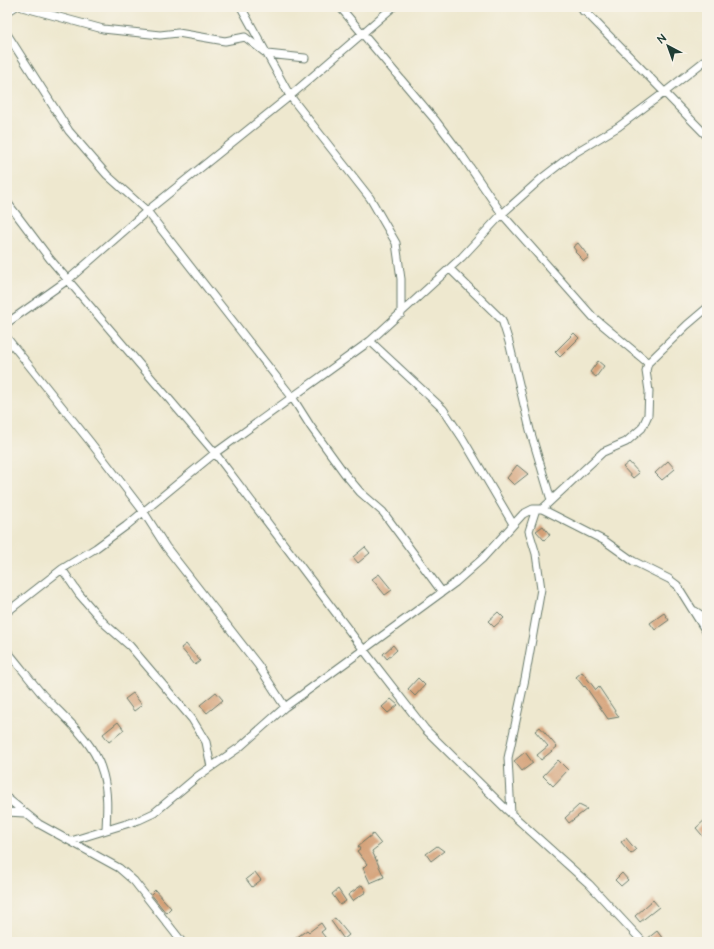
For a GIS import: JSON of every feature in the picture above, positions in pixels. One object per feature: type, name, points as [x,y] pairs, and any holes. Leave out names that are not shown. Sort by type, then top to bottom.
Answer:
[{"type":"street","points":[[7,12],[15,7]]},
{"type":"street","points":[[22,7],[103,29],[160,34],[178,33],[225,41],[244,37],[267,54],[305,58]]},
{"type":"street","points":[[241,7],[290,96],[370,198],[396,243],[402,279],[401,314]]},
{"type":"street","points":[[340,7],[444,132],[502,214],[592,317],[648,363]]},
{"type":"street","points":[[7,323],[69,279],[147,211],[290,96],[394,7]]},
{"type":"street","points":[[582,9],[593,7]]},
{"type":"street","points":[[582,9],[707,136]]},
{"type":"street","points":[[7,34],[69,131],[107,175],[147,211],[292,397],[311,427],[345,474],[360,492],[383,512],[442,592]]},
{"type":"street","points":[[7,612],[62,569],[96,548],[215,453],[370,341],[450,269],[502,214],[572,154],[618,126],[707,59]]},
{"type":"street","points":[[7,202],[50,259],[69,279],[215,453],[363,649],[425,728],[511,814],[590,884],[643,942]]},
{"type":"street","points":[[450,269],[502,320],[509,342],[530,430],[551,500]]},
{"type":"street","points":[[71,841],[139,820],[154,813],[211,767],[240,747],[284,707],[471,570],[523,514],[539,509],[604,452],[626,442],[642,428],[648,415],[649,391],[646,371],[648,363],[687,325],[707,308]]},
{"type":"street","points":[[7,338],[92,443],[143,511],[166,547],[258,665],[284,707]]},
{"type":"street","points":[[370,341],[442,409],[463,439],[513,524]]},
{"type":"street","points":[[539,509],[605,541],[633,561],[669,579],[677,585],[707,633]]},
{"type":"street","points":[[511,814],[508,758],[525,679],[541,589],[536,554],[529,531],[539,509]]},
{"type":"street","points":[[62,569],[79,594],[106,624],[130,646],[192,719],[206,742],[211,767]]},
{"type":"street","points":[[688,604],[698,614],[707,619]]},
{"type":"street","points":[[7,651],[41,692],[73,726],[94,753],[103,773],[108,796],[106,829]]},
{"type":"street","points":[[7,798],[38,824],[119,868],[129,877],[182,942]]},
{"type":"street","points":[[7,812],[24,813]]},
{"type":"building","points":[[578,243],[589,257],[584,261],[575,252],[576,251],[573,247]]},
{"type":"building","points":[[574,333],[579,338],[560,357],[555,352]]},
{"type":"building","points":[[598,361],[604,366],[596,377],[590,372]]},
{"type":"building","points":[[668,461],[675,469],[662,480],[655,473]]},
{"type":"building","points":[[629,462],[639,473],[633,478],[623,467]]},
{"type":"building","points":[[517,465],[528,474],[514,485],[507,478]]},
{"type":"building","points":[[543,526],[550,535],[544,540],[536,531]]},
{"type":"building","points":[[365,547],[370,553],[358,563],[353,557]]},
{"type":"building","points":[[379,574],[392,590],[385,595],[372,579]]},
{"type":"building","points":[[498,612],[504,618],[494,627],[488,621]]},
{"type":"building","points":[[664,613],[669,620],[655,630],[650,623]]},
{"type":"building","points":[[186,644],[200,661],[195,665],[181,648]]},
{"type":"building","points":[[393,645],[397,650],[387,659],[383,654]]},
{"type":"building","points":[[582,672],[596,690],[599,687],[619,717],[608,719],[585,686],[584,687],[576,677]]},
{"type":"building","points":[[418,678],[425,685],[415,696],[408,689]]},
{"type":"building","points":[[216,692],[223,700],[207,713],[200,705]]},
{"type":"building","points":[[133,693],[142,705],[134,711],[125,699]]},
{"type":"building","points":[[391,699],[398,705],[388,713],[382,707]]},
{"type":"building","points":[[118,722],[124,730],[109,742],[103,734]]},
{"type":"building","points":[[540,727],[557,747],[541,760],[537,755],[548,746],[535,731]]},
{"type":"building","points":[[525,752],[533,763],[522,771],[514,761]]},
{"type":"building","points":[[558,760],[568,770],[553,786],[543,776]]},
{"type":"building","points":[[579,805],[587,809],[569,823],[565,818]]},
{"type":"building","points":[[707,818],[707,841],[696,828]]},
{"type":"building","points":[[373,834],[381,844],[372,851],[384,877],[370,883],[363,868],[367,864],[357,851],[360,849],[358,846]]},
{"type":"building","points":[[626,838],[636,850],[631,854],[621,842]]},
{"type":"building","points":[[437,846],[444,851],[431,861],[426,854]]},
{"type":"building","points":[[255,872],[261,880],[252,887],[246,879]]},
{"type":"building","points":[[622,873],[628,880],[621,886],[615,880]]},
{"type":"building","points":[[362,885],[366,892],[352,901],[348,895]]},
{"type":"building","points":[[338,889],[346,901],[340,905],[332,894]]},
{"type":"building","points":[[155,890],[171,908],[166,913],[151,894]]},
{"type":"building","points":[[653,900],[659,907],[640,922],[635,916]]},
{"type":"building","points":[[335,918],[349,935],[344,939],[331,921]]},
{"type":"building","points":[[321,923],[325,929],[321,932],[329,942],[299,942],[296,938],[307,930],[309,932]]},
{"type":"building","points":[[657,931],[663,939],[658,942],[648,942],[647,939]]}]
